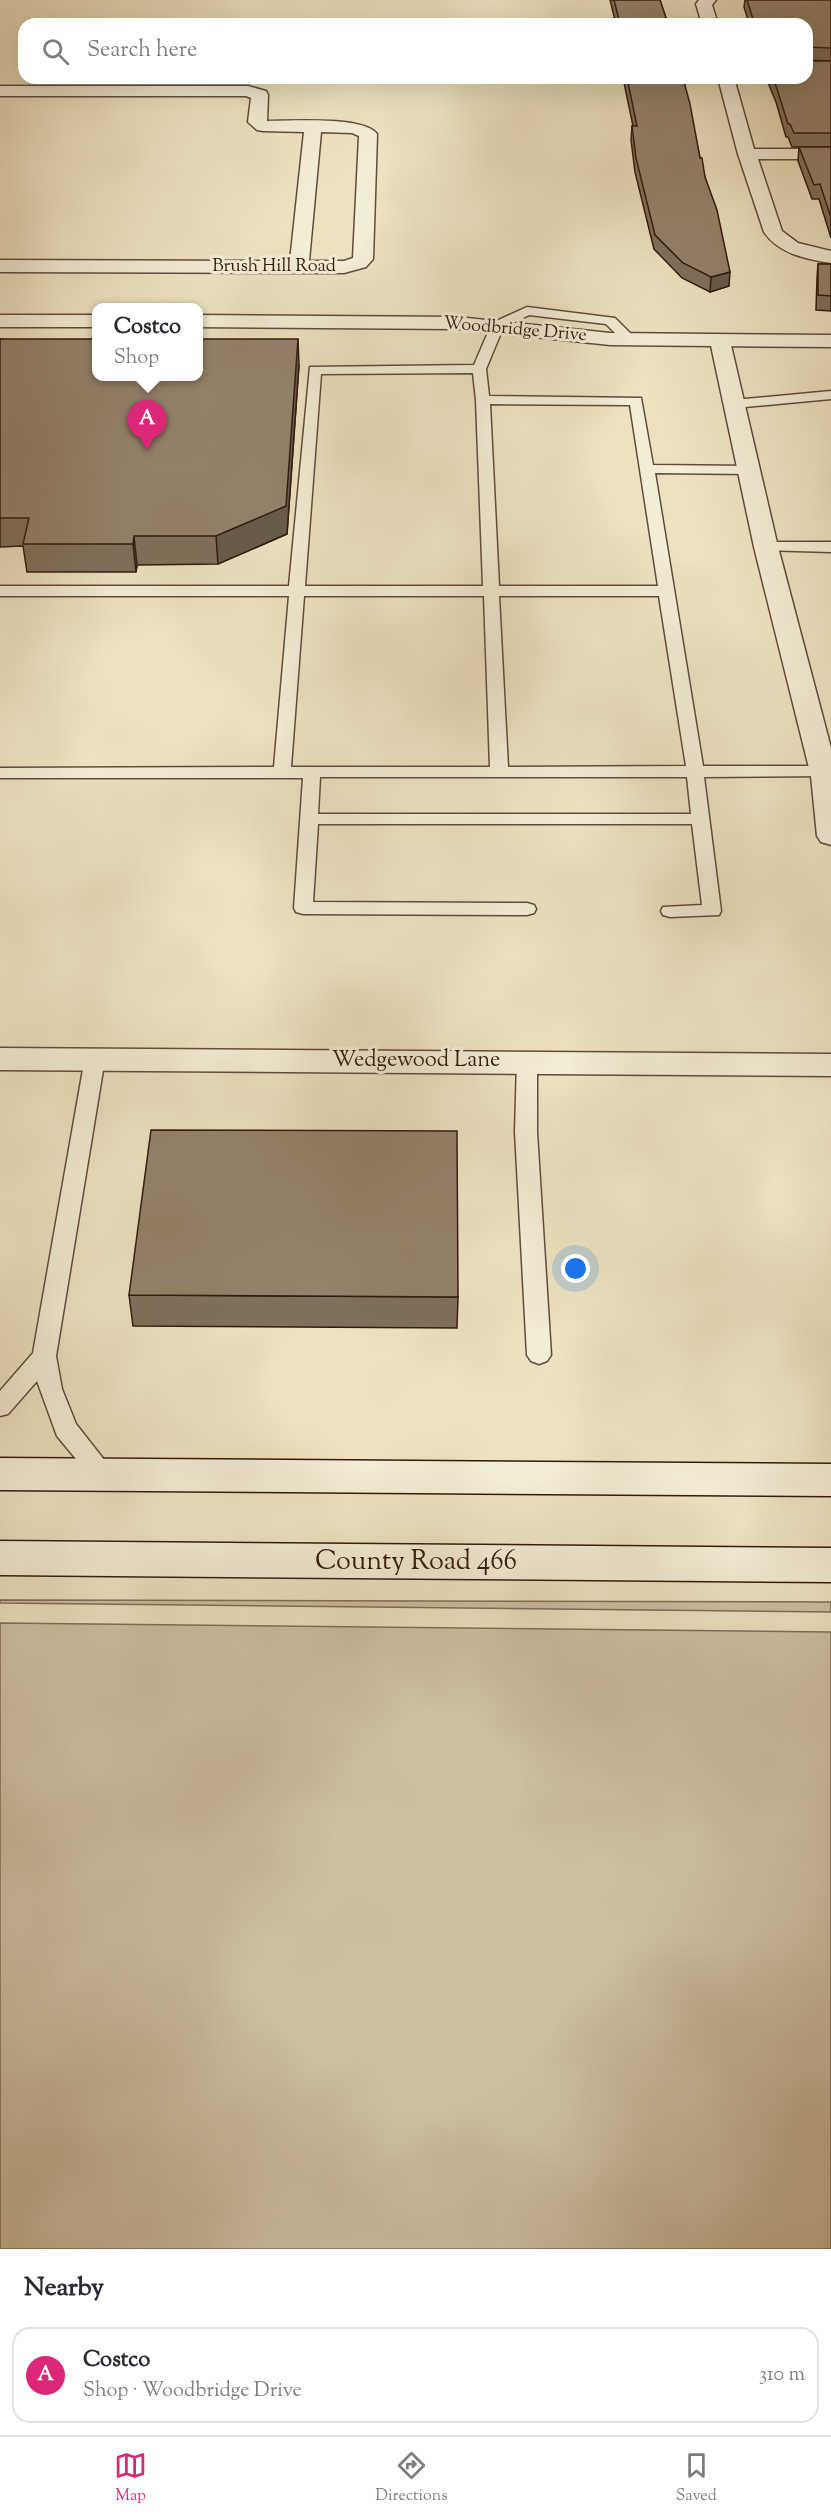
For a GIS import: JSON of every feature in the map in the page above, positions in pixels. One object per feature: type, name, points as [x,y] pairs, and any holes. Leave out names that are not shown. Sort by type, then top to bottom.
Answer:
[{"type":"street","points":[[708,0],[704,4],[708,18]]},
{"type":"street","points":[[728,84],[747,154],[773,232],[778,240],[811,254],[831,257]]},
{"type":"street","points":[[0,91],[248,91],[260,97],[258,124],[270,127],[313,128],[299,267]]},
{"type":"street","name":"Brush Hill Road","points":[[0,266],[344,267],[359,263],[363,259],[368,133],[356,128],[313,128]]},
{"type":"street","points":[[747,154],[831,154]]},
{"type":"street","points":[[0,321],[92,321]]},
{"type":"street","name":"Woodbridge Drive","points":[[203,321],[397,321],[496,326],[629,339],[831,341]]},
{"type":"street","points":[[720,341],[766,547],[827,771],[831,801]]},
{"type":"street","points":[[827,771],[831,836]]},
{"type":"street","name":"Wedgewood Lane","points":[[0,1059],[831,1065]]},
{"type":"street","points":[[0,1474],[831,1480]]},
{"type":"street","name":"County Road 466","points":[[0,1558],[831,1565]]},
{"type":"lane","points":[[496,326],[479,369],[483,400],[499,771]]},
{"type":"lane","points":[[282,772],[315,370],[479,369]]},
{"type":"lane","points":[[734,404],[831,395]]},
{"type":"lane","points":[[483,400],[636,401],[695,771],[712,910],[670,910]]},
{"type":"lane","points":[[647,469],[749,470]]},
{"type":"lane","points":[[766,547],[831,548]]},
{"type":"lane","points":[[0,591],[667,591]]},
{"type":"lane","points":[[0,772],[827,771]]},
{"type":"lane","points":[[312,772],[303,908],[527,909]]},
{"type":"lane","points":[[309,819],[701,819]]},
{"type":"lane","points":[[95,1058],[44,1356],[50,1389],[66,1429],[104,1475]]},
{"type":"lane","points":[[527,1062],[526,1132],[538,1355]]},
{"type":"lane","points":[[0,1407],[44,1356]]},
{"type":"shaded area","points":[[0,1600],[831,1602],[831,1612],[0,1603]]},
{"type":"shaded area","points":[[0,1623],[831,1632],[831,2249],[0,2249]]},
{"type":"building","points":[[614,0],[660,0],[666,18],[618,18]]},
{"type":"building","points":[[747,0],[831,0],[831,48],[813,47],[813,18],[753,18]]},
{"type":"building","points":[[813,61],[831,61],[831,133],[794,133],[788,124],[775,84],[813,84]]},
{"type":"building","points":[[628,84],[685,84],[700,158],[702,158],[705,177],[717,210],[730,272],[711,277],[683,263],[655,235],[636,158],[632,126],[637,126]]},
{"type":"building","points":[[799,147],[831,147],[831,218],[820,184],[814,185]]},
{"type":"building","points":[[818,264],[831,264],[831,296],[818,295]]},
{"type":"building","points":[[0,339],[92,339],[92,381],[203,381],[203,339],[298,339],[286,506],[216,536],[134,536],[133,544],[23,544],[29,518],[0,518]]},
{"type":"building","points":[[151,1130],[457,1131],[458,1297],[129,1295]]},
{"type":"place","name":"Costco","points":[[147,450]]}]
